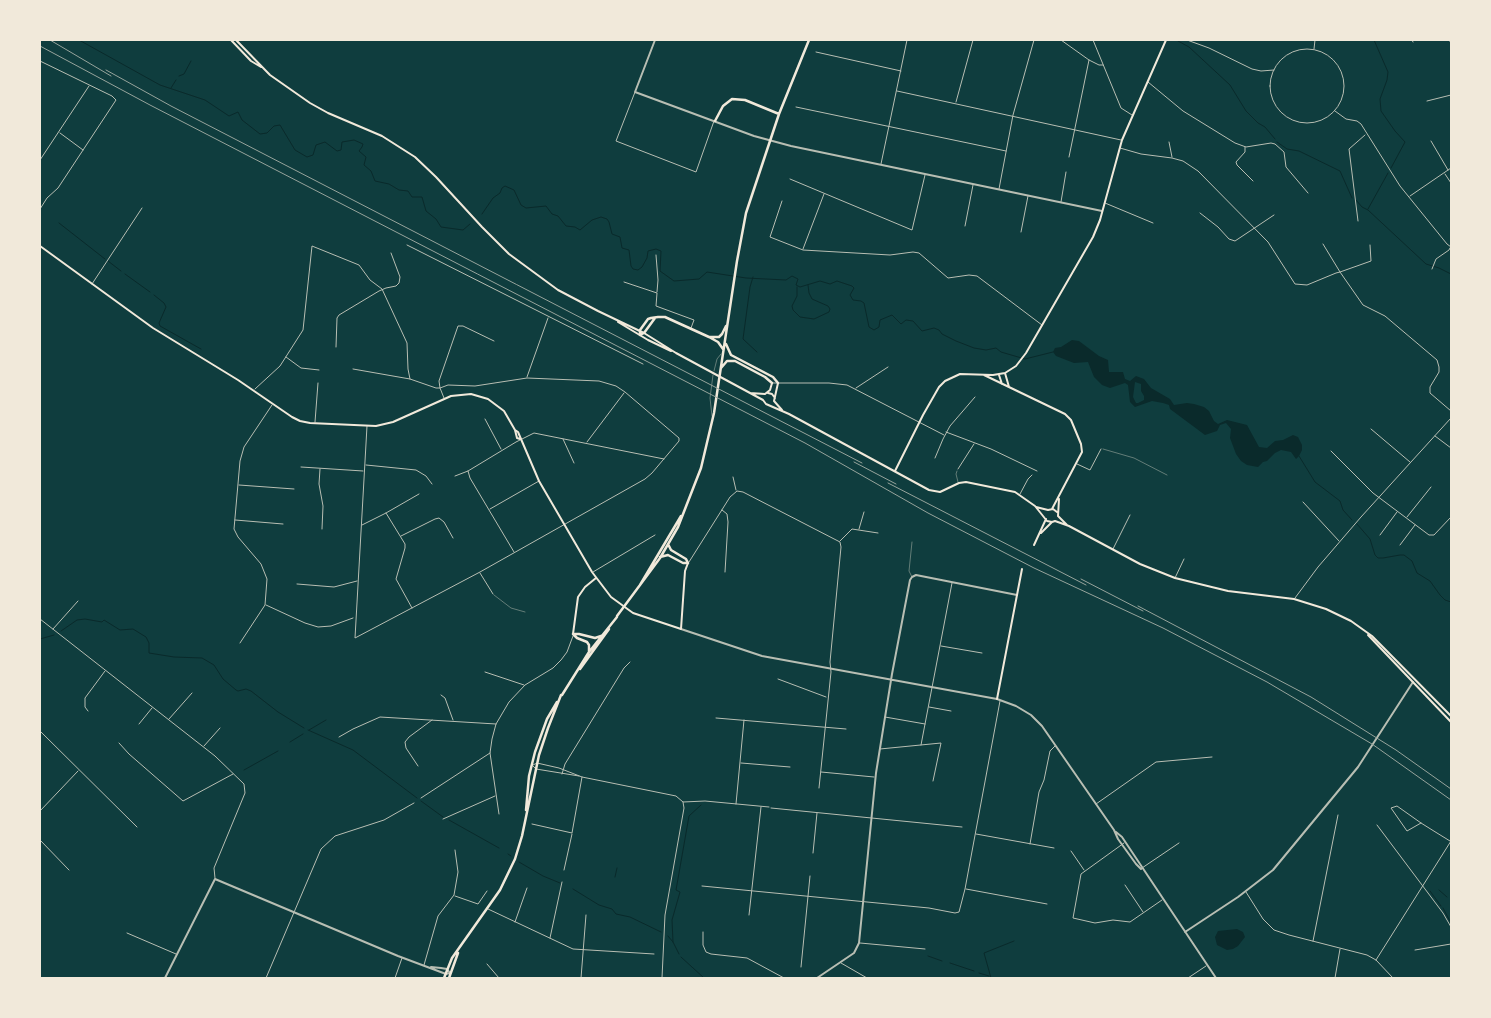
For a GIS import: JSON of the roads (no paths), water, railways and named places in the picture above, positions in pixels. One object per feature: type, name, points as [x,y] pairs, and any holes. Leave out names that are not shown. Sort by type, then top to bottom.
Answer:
[{"type":"main road","points":[[231,40],[251,61],[310,103],[390,140],[415,157],[493,239],[526,268],[558,290],[763,400],[764,403],[936,492],[959,484],[972,483],[1020,495],[1036,506],[1048,510],[1052,509],[1082,449],[1068,417],[983,374]]},
{"type":"main road","points":[[236,40],[261,67]]},
{"type":"main road","points":[[525,822],[527,791],[532,765],[548,719],[561,695],[660,558],[685,510],[701,468],[712,424],[737,261],[751,195],[779,114],[809,40]]},
{"type":"main road","points":[[895,471],[934,394],[945,381],[960,374],[1004,373],[1019,362],[1043,326],[1093,236],[1102,211],[1119,148],[1166,40]]},
{"type":"main road","points":[[715,121],[723,106],[732,99],[745,100],[779,114]]},
{"type":"main road","points":[[40,246],[153,328],[238,380],[300,421],[376,426],[393,422],[445,399],[465,394],[488,399],[504,411],[518,432],[539,481],[596,578],[611,597],[639,615],[681,629],[685,570],[688,563]]},
{"type":"main road","points":[[640,335],[640,330],[648,319],[665,317],[718,342],[724,350]]},
{"type":"main road","points":[[640,335],[644,333],[655,318]]},
{"type":"main road","points":[[614,319],[640,330],[676,353]]},
{"type":"main road","points":[[709,337],[716,338],[722,334],[727,322]]},
{"type":"main road","points":[[725,340],[731,354],[773,377],[778,384],[774,399],[770,405]]},
{"type":"main road","points":[[721,370],[726,362],[732,361],[765,377],[772,384],[763,400]]},
{"type":"main road","points":[[1004,373],[1009,387]]},
{"type":"main road","points":[[999,374],[1002,384]]},
{"type":"main road","points":[[750,393],[772,394],[783,412]]},
{"type":"main road","points":[[1059,498],[1058,516],[1069,526],[1151,569],[1175,578],[1228,591],[1294,599],[1338,614],[1365,631],[1380,644],[1451,716]]},
{"type":"main road","points":[[1036,506],[1045,517],[1053,522],[1069,526]]},
{"type":"main road","points":[[1052,509],[1057,512]]},
{"type":"main road","points":[[640,585],[685,510]]},
{"type":"main road","points":[[1034,545],[1048,510]]},
{"type":"main road","points":[[1040,533],[1058,516]]},
{"type":"main road","points":[[668,544],[671,550],[686,559],[688,563]]},
{"type":"main road","points":[[660,558],[668,555],[683,563],[688,563]]},
{"type":"main road","points":[[997,699],[1022,569]]},
{"type":"main road","points":[[573,634],[578,597],[585,587],[596,578]]},
{"type":"main road","points":[[574,677],[589,652],[617,617]]},
{"type":"main road","points":[[1365,631],[1451,722]]},
{"type":"main road","points":[[573,634],[594,638],[602,635]]},
{"type":"main road","points":[[573,634],[587,642],[589,652]]},
{"type":"main road","points":[[444,978],[459,949],[505,881],[515,859],[537,763],[561,695]]},
{"type":"main road","points":[[448,978],[459,949]]},
{"type":"street","points":[[655,40],[616,141],[696,172],[715,121]]},
{"type":"street","points":[[881,165],[908,40]]},
{"type":"street","points":[[956,103],[973,40]]},
{"type":"street","points":[[998,190],[1013,115],[1034,40]]},
{"type":"street","points":[[1061,40],[1089,60],[1098,65],[1104,64]]},
{"type":"street","points":[[1093,40],[1121,108],[1132,115]]},
{"type":"street","points":[[1186,40],[1209,48],[1252,69],[1261,71],[1274,70]]},
{"type":"street","points":[[1314,50],[1315,40]]},
{"type":"street","points":[[1306,49],[1314,50],[1330,56],[1341,70],[1344,87],[1340,103],[1334,111],[1323,119],[1314,122],[1291,120],[1275,104],[1271,90],[1274,70],[1291,52],[1306,49]]},
{"type":"street","points":[[816,52],[901,71]]},
{"type":"street","points":[[1069,157],[1089,60]]},
{"type":"street","points":[[40,62],[112,96],[116,100],[55,192],[47,198],[40,209]]},
{"type":"street","points":[[1147,82],[1189,115],[1235,143],[1246,147],[1271,143],[1280,148],[1284,152],[1286,167],[1308,193]]},
{"type":"street","points":[[40,160],[89,86]]},
{"type":"street","points":[[897,91],[1122,140]]},
{"type":"street","points":[[635,92],[754,136],[791,146],[1102,211]]},
{"type":"street","points":[[1428,101],[1451,95]]},
{"type":"street","points":[[796,107],[1006,151]]},
{"type":"street","points":[[1334,111],[1346,119],[1357,121],[1387,168],[1450,247],[1449,250],[1436,259],[1432,270]]},
{"type":"street","points":[[59,133],[83,150]]},
{"type":"street","points":[[1358,221],[1349,149],[1366,134]]},
{"type":"street","points":[[1431,141],[1448,170]]},
{"type":"street","points":[[1169,142],[1172,158]]},
{"type":"street","points":[[1246,147],[1245,152],[1236,162],[1253,181]]},
{"type":"street","points":[[1119,148],[1141,154],[1183,161],[1198,171],[1255,227],[1272,248],[1295,284],[1307,285],[1372,261],[1370,245]]},
{"type":"street","points":[[1409,197],[1451,168]]},
{"type":"street","points":[[1061,202],[1066,172]]},
{"type":"street","points":[[1445,173],[1451,183]]},
{"type":"street","points":[[790,180],[912,230],[925,174]]},
{"type":"street","points":[[965,226],[974,184]]},
{"type":"street","points":[[803,250],[824,194]]},
{"type":"street","points":[[1021,232],[1028,196]]},
{"type":"street","points":[[782,201],[770,237],[803,250],[890,255],[919,253],[948,278],[977,276],[1043,326]]},
{"type":"street","points":[[1104,203],[1153,223]]},
{"type":"street","points":[[92,284],[142,208]]},
{"type":"street","points":[[1200,213],[1232,240],[1240,238],[1274,215]]},
{"type":"street","points":[[1323,244],[1362,306],[1385,316],[1437,360],[1439,372],[1430,387],[1430,393],[1451,411]]},
{"type":"street","points":[[407,245],[642,364]]},
{"type":"street","points":[[253,391],[276,370],[302,333],[312,246],[359,265],[370,280],[382,289],[407,343],[408,374],[410,379]]},
{"type":"street","points":[[336,346],[337,318],[339,315],[382,289],[396,286],[400,280],[400,274],[391,253]]},
{"type":"street","points":[[656,255],[658,280],[656,306],[694,320],[691,329]]},
{"type":"street","points":[[624,282],[657,293]]},
{"type":"street","points":[[527,378],[527,373],[548,318]]},
{"type":"street","points":[[445,399],[439,381],[458,326],[463,326],[494,341]]},
{"type":"street","points":[[286,357],[301,368],[319,370]]},
{"type":"street","points":[[856,389],[888,367]]},
{"type":"street","points":[[353,370],[410,379],[440,388],[448,385],[475,386],[527,378],[599,380],[625,392],[678,438],[679,441],[652,474],[646,478],[480,572],[355,638],[367,426]]},
{"type":"street","points":[[315,423],[318,383]]},
{"type":"street","points":[[772,384],[844,384],[944,435]]},
{"type":"street","points":[[586,442],[625,392]]},
{"type":"street","points":[[935,458],[944,435],[975,397]]},
{"type":"street","points":[[240,643],[265,605],[266,574],[261,564],[238,538],[234,529],[240,461],[244,447],[273,404]]},
{"type":"street","points":[[485,418],[502,450]]},
{"type":"street","points":[[1294,599],[1340,541],[1451,418]]},
{"type":"street","points":[[1371,429],[1410,462]]},
{"type":"street","points":[[946,432],[991,449],[1037,471]]},
{"type":"street","points":[[455,476],[468,471],[534,433],[664,459]]},
{"type":"street","points":[[1434,435],[1451,448]]},
{"type":"street","points":[[563,438],[563,442],[574,464]]},
{"type":"street","points":[[958,469],[974,444]]},
{"type":"street","points":[[1076,464],[1090,470],[1101,449]]},
{"type":"street","points":[[1331,451],[1379,497],[1415,525],[1432,535],[1440,530],[1451,517]]},
{"type":"street","points":[[365,465],[416,470],[426,476],[432,484]]},
{"type":"street","points":[[302,467],[365,471]]},
{"type":"street","points":[[320,468],[319,484],[323,506],[322,529]]},
{"type":"street","points":[[468,471],[470,478],[514,553]]},
{"type":"street","points":[[1020,495],[1028,479],[1032,476]]},
{"type":"street","points":[[733,477],[736,491]]},
{"type":"street","points":[[489,510],[539,481]]},
{"type":"street","points":[[238,485],[294,489]]},
{"type":"street","points":[[1407,518],[1431,487]]},
{"type":"street","points":[[688,563],[732,494],[736,491],[743,492],[840,542]]},
{"type":"street","points":[[362,525],[418,494]]},
{"type":"street","points":[[1303,502],[1340,541]]},
{"type":"street","points":[[722,510],[727,514],[728,522],[726,572]]},
{"type":"street","points":[[1380,535],[1398,511]]},
{"type":"street","points":[[858,529],[864,512]]},
{"type":"street","points":[[386,513],[401,536],[405,548],[396,579],[412,609]]},
{"type":"street","points":[[1113,550],[1130,515]]},
{"type":"street","points":[[401,536],[439,518],[444,522],[453,538]]},
{"type":"street","points":[[234,520],[283,524]]},
{"type":"street","points":[[1400,545],[1415,525]]},
{"type":"street","points":[[819,788],[840,542],[852,530],[858,529],[878,534]]},
{"type":"street","points":[[592,572],[655,534]]},
{"type":"street","points":[[1175,578],[1184,560]]},
{"type":"street","points":[[480,572],[493,594]]},
{"type":"street","points":[[817,978],[854,953],[859,943],[879,749],[912,576],[916,575],[1017,595]]},
{"type":"street","points":[[297,584],[334,587],[358,581]]},
{"type":"street","points":[[922,745],[952,582]]},
{"type":"street","points":[[53,630],[78,601]]},
{"type":"street","points":[[265,605],[318,627],[331,626],[355,618]]},
{"type":"street","points":[[40,619],[204,747],[244,784],[246,793],[214,868],[215,879],[165,978]]},
{"type":"street","points":[[681,629],[762,656],[997,699],[1016,706],[1031,715],[1042,726],[1216,978]]},
{"type":"street","points":[[499,814],[490,753],[496,724],[509,702],[525,685],[558,664],[567,652],[573,634]]},
{"type":"street","points":[[940,646],[982,653]]},
{"type":"street","points":[[562,774],[563,769],[614,684],[630,662]]},
{"type":"street","points":[[88,711],[84,703],[85,698],[106,670]]},
{"type":"street","points":[[485,672],[525,685]]},
{"type":"street","points":[[778,679],[827,697]]},
{"type":"street","points":[[1185,932],[1245,892],[1273,870],[1358,767],[1416,680]]},
{"type":"street","points":[[169,720],[192,693]]},
{"type":"street","points":[[441,695],[445,698],[453,720]]},
{"type":"street","points":[[702,886],[929,908],[958,913],[961,910],[1001,700]]},
{"type":"street","points":[[928,706],[951,711]]},
{"type":"street","points":[[139,724],[152,707]]},
{"type":"street","points":[[885,717],[925,724]]},
{"type":"street","points":[[340,737],[353,729],[380,718],[453,720],[496,724]]},
{"type":"street","points":[[716,718],[846,729]]},
{"type":"street","points":[[418,766],[407,750],[405,742],[408,737],[432,720]]},
{"type":"street","points":[[736,804],[744,720]]},
{"type":"street","points":[[204,747],[220,728]]},
{"type":"street","points":[[40,732],[137,826]]},
{"type":"street","points":[[119,743],[128,754],[183,801],[235,774]]},
{"type":"street","points":[[879,749],[887,750],[941,743],[933,782]]},
{"type":"street","points":[[1030,844],[1039,792],[1044,780],[1050,751],[1056,746]]},
{"type":"street","points":[[420,798],[490,753]]},
{"type":"street","points":[[1096,804],[1156,762],[1212,757]]},
{"type":"street","points":[[740,762],[790,767]]},
{"type":"street","points":[[532,765],[537,763],[582,776]]},
{"type":"street","points":[[532,765],[536,768],[562,774],[582,776],[673,795],[682,802],[684,808],[665,915],[662,978]]},
{"type":"street","points":[[40,812],[78,770]]},
{"type":"street","points":[[821,772],[875,777]]},
{"type":"street","points":[[564,870],[582,776]]},
{"type":"street","points":[[443,819],[496,796]]},
{"type":"street","points":[[682,802],[705,801],[962,827]]},
{"type":"street","points":[[266,978],[320,851],[335,836],[384,820],[414,803]]},
{"type":"street","points":[[1376,960],[1451,841],[1422,822],[1397,806],[1391,808],[1407,831],[1422,822]]},
{"type":"street","points":[[750,915],[761,807]]},
{"type":"street","points":[[812,853],[817,813]]},
{"type":"street","points":[[1313,942],[1338,815]]},
{"type":"street","points":[[532,824],[572,833]]},
{"type":"street","points":[[1377,825],[1443,913],[1451,927]]},
{"type":"street","points":[[976,834],[1054,848]]},
{"type":"street","points":[[40,840],[69,870]]},
{"type":"street","points":[[1124,843],[1080,875],[1073,918],[1096,923],[1113,920],[1129,922],[1162,900]]},
{"type":"street","points":[[1141,868],[1179,843]]},
{"type":"street","points":[[424,965],[438,916],[454,895],[458,872],[455,850]]},
{"type":"street","points":[[1071,851],[1085,870]]},
{"type":"street","points":[[801,968],[810,876]]},
{"type":"street","points":[[215,879],[402,958],[447,970],[450,973]]},
{"type":"street","points":[[550,939],[562,882]]},
{"type":"street","points":[[1125,885],[1144,913]]},
{"type":"street","points":[[514,922],[527,888]]},
{"type":"street","points":[[965,888],[1047,904]]},
{"type":"street","points":[[454,895],[478,904],[487,891]]},
{"type":"street","points":[[1245,892],[1269,926],[1280,932],[1313,942],[1367,955],[1376,960],[1393,978]]},
{"type":"street","points":[[487,909],[571,948],[654,954]]},
{"type":"street","points":[[581,978],[586,916]]},
{"type":"street","points":[[703,932],[703,945],[706,952],[742,956],[784,978]]},
{"type":"street","points":[[127,933],[177,955]]},
{"type":"street","points":[[859,943],[925,949]]},
{"type":"street","points":[[1415,950],[1451,944]]},
{"type":"street","points":[[1335,978],[1340,948]]},
{"type":"street","points":[[395,978],[402,958]]},
{"type":"street","points":[[841,963],[867,978]]},
{"type":"street","points":[[487,964],[499,978]]},
{"type":"street","points":[[1188,978],[1208,965]]},
{"type":"street","points":[[431,967],[446,974],[450,973]]},
{"type":"lane","points":[[712,424],[710,398],[714,369],[717,359],[724,350]]},
{"type":"lane","points":[[1101,449],[1134,458],[1167,475]]},
{"type":"lane","points":[[958,469],[956,474],[959,484]]},
{"type":"lane","points":[[912,542],[909,572],[912,576]]},
{"type":"lane","points":[[493,594],[511,608],[525,612]]},
{"type":"water","points":[[1072,340],[1079,341],[1099,356],[1108,360],[1109,372],[1123,372],[1125,379],[1130,381],[1136,376],[1144,379],[1151,388],[1170,399],[1174,405],[1187,403],[1204,407],[1218,424],[1227,420],[1247,425],[1259,447],[1267,448],[1275,441],[1283,440],[1293,435],[1298,437],[1302,450],[1296,459],[1291,452],[1281,450],[1258,467],[1247,465],[1236,454],[1230,438],[1231,429],[1226,423],[1220,425],[1217,431],[1205,435],[1170,409],[1169,405],[1152,401],[1135,407],[1130,402],[1128,385],[1125,383],[1110,388],[1102,385],[1094,377],[1088,362],[1074,363],[1056,356],[1053,352],[1055,348],[1061,347]],"holes":[[[1135,382],[1141,384],[1144,400],[1136,403],[1133,397]]]},
{"type":"water","points":[[1237,929],[1243,932],[1245,937],[1238,946],[1227,950],[1217,945],[1215,937],[1218,931]]},
{"type":"waterway","points":[[79,40],[160,85],[205,100],[229,116],[238,112],[242,120],[260,134],[267,133],[274,126],[280,125],[295,150],[307,157],[313,155],[316,145],[325,142],[337,151],[341,150],[342,142],[354,140],[363,144],[359,151],[366,157],[364,165],[371,171],[375,181],[389,184],[399,190],[408,191],[412,197],[422,197],[426,211],[436,219],[441,227],[463,230],[470,224]]},
{"type":"waterway","points":[[1374,40],[1388,72],[1380,99],[1381,111],[1405,142],[1391,168]]},
{"type":"waterway","points":[[1178,41],[1189,47],[1230,85],[1246,111],[1265,127],[1275,139]]},
{"type":"waterway","points":[[179,76],[184,74],[191,61]]},
{"type":"waterway","points":[[171,88],[176,80]]},
{"type":"waterway","points":[[1277,142],[1287,149],[1299,151],[1340,171],[1352,198]]},
{"type":"waterway","points":[[1368,209],[1388,173]]},
{"type":"waterway","points":[[482,214],[493,198],[505,186],[514,190],[521,205],[526,208],[546,206],[566,226],[575,227],[580,230],[592,220],[601,217],[607,219],[612,234],[620,237],[622,248],[629,250],[633,269],[638,270],[642,267],[647,258],[648,251],[656,249],[661,251],[660,271],[674,281],[699,279],[707,272],[746,278],[786,280],[792,276],[798,279],[796,285],[800,287],[820,281],[830,284],[837,281],[854,288],[850,295],[853,300],[864,303],[869,327],[874,330],[879,327],[880,320],[892,315],[901,324],[906,320],[913,321],[922,331],[934,328],[942,334],[974,348],[986,350],[996,348],[1001,352],[1025,359],[1053,352]]},
{"type":"waterway","points":[[1356,200],[1426,264],[1451,274]]},
{"type":"waterway","points":[[59,223],[105,259]]},
{"type":"waterway","points":[[108,261],[121,271]]},
{"type":"waterway","points":[[125,274],[150,292]]},
{"type":"waterway","points":[[753,277],[743,339],[757,352]]},
{"type":"waterway","points":[[797,287],[797,296],[792,306],[793,310],[800,317],[814,319],[829,312],[830,309],[828,306],[812,299],[808,285]]},
{"type":"waterway","points":[[154,295],[166,307],[159,323],[160,326],[201,349]]},
{"type":"waterway","points":[[1299,456],[1315,482],[1340,501],[1343,510],[1352,520]]},
{"type":"waterway","points":[[1357,524],[1370,539],[1375,555],[1378,558],[1404,555],[1412,561],[1417,573],[1430,581],[1445,600],[1451,602]]},
{"type":"waterway","points":[[61,631],[77,620],[85,619],[102,622],[104,620],[120,630],[133,629],[146,637],[149,643],[149,653],[174,657],[202,658],[214,665],[223,679],[236,690],[246,689],[251,691],[278,712],[304,728]]},
{"type":"waterway","points":[[40,639],[54,635]]},
{"type":"waterway","points":[[309,730],[326,720]]},
{"type":"waterway","points":[[308,730],[353,750],[417,798]]},
{"type":"waterway","points":[[290,742],[303,734]]},
{"type":"waterway","points":[[244,770],[278,751]]},
{"type":"waterway","points":[[421,801],[443,817]]},
{"type":"waterway","points":[[673,942],[672,920],[680,892],[676,890],[689,816],[701,805]]},
{"type":"waterway","points":[[449,820],[499,848]]},
{"type":"waterway","points":[[519,862],[543,876],[560,883]]},
{"type":"waterway","points":[[615,877],[617,868]]},
{"type":"waterway","points":[[573,889],[599,905],[612,909],[616,914],[630,917],[661,932]]},
{"type":"waterway","points":[[1439,890],[1447,897]]},
{"type":"waterway","points":[[1430,891],[1441,906]]},
{"type":"waterway","points":[[1443,908],[1451,923]]},
{"type":"waterway","points":[[668,936],[679,954]]},
{"type":"waterway","points":[[991,978],[984,953],[1014,941]]},
{"type":"waterway","points":[[928,956],[942,961]]},
{"type":"waterway","points":[[681,957],[704,978]]},
{"type":"waterway","points":[[950,963],[974,971]]},
{"type":"waterway","points":[[979,973],[989,976]]},
{"type":"railway","points":[[50,40],[111,76]]},
{"type":"railway","points":[[40,46],[150,105],[805,443],[928,513],[1034,568],[1163,628],[1267,682],[1372,744],[1451,800]]},
{"type":"railway","points":[[106,70],[171,106],[862,463]]},
{"type":"railway","points":[[854,462],[896,484]]},
{"type":"railway","points":[[888,483],[1086,585]]},
{"type":"railway","points":[[1081,579],[1143,611]]},
{"type":"railway","points":[[1138,606],[1311,697],[1396,750],[1451,789]]}]
